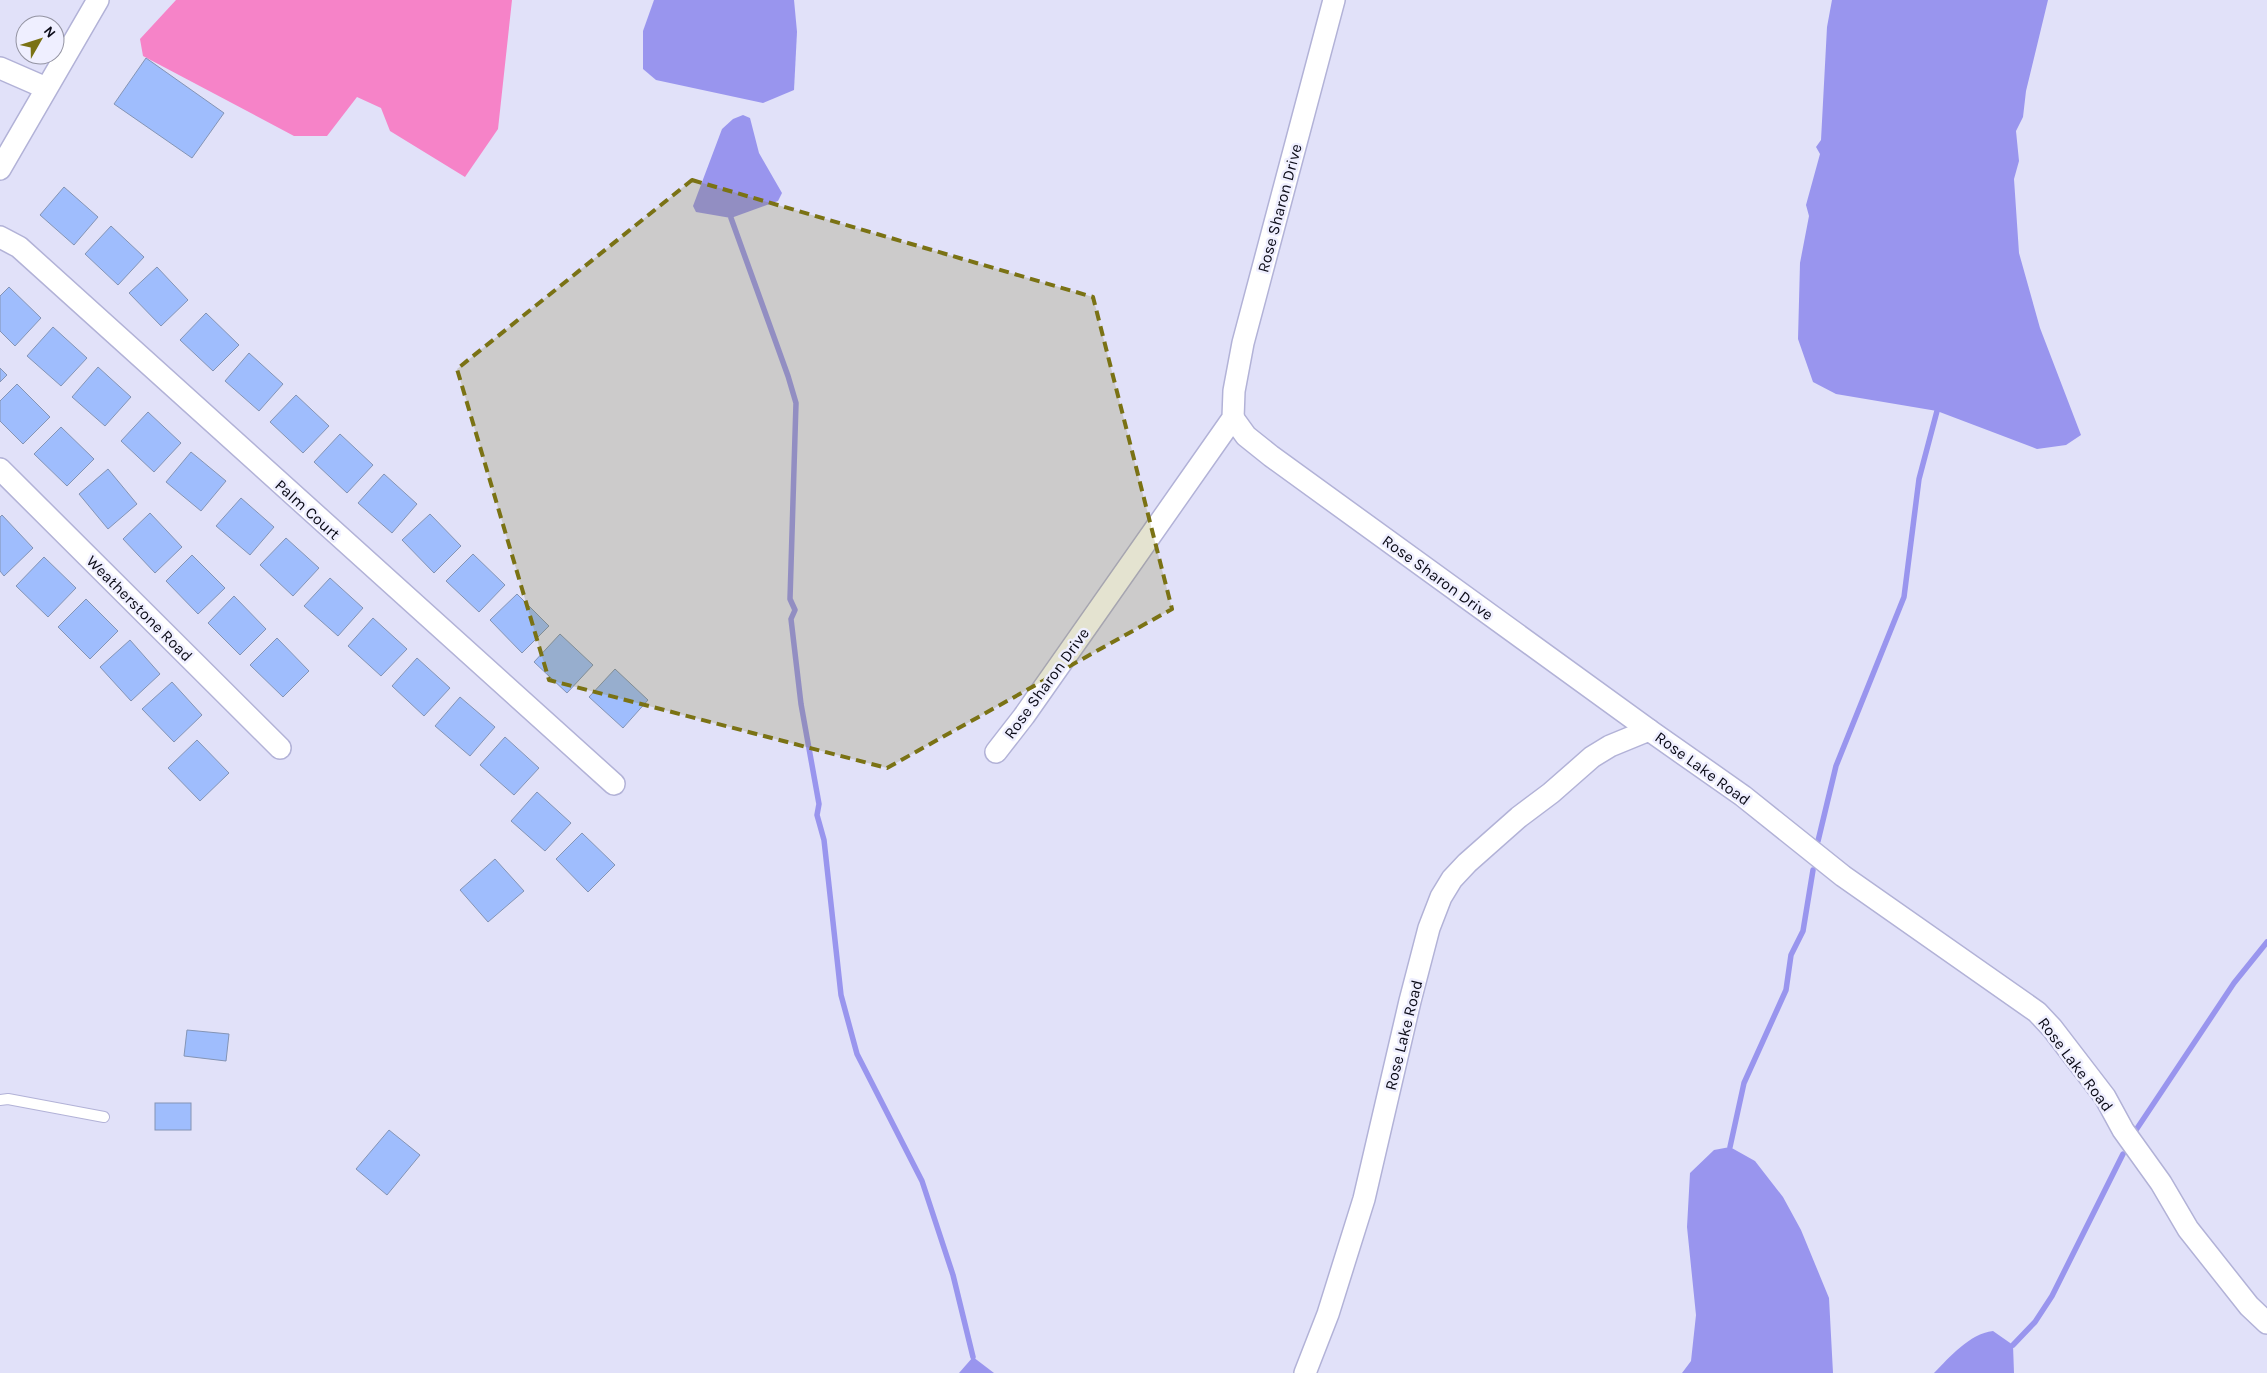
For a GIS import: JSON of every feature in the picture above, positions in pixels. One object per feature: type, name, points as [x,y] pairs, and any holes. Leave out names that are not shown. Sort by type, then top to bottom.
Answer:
[{"type":"street","points":[[0,170],[98,0]]},
{"type":"street","name":"Rose Sharon Drive","points":[[996,752],[1024,716],[1233,418],[1234,391],[1243,344],[1334,0]]},
{"type":"street","points":[[0,68],[46,88]]},
{"type":"street","name":"Palm Court","points":[[0,237],[19,247],[614,784]]},
{"type":"street","name":"Rose Sharon Drive","points":[[1233,418],[1246,436],[1271,456],[1649,730]]},
{"type":"street","name":"Weatherstone Road","points":[[0,469],[280,748]]},
{"type":"street","name":"Rose Lake Road","points":[[1305,1373],[1328,1314],[1364,1199],[1410,1001],[1430,928],[1441,897],[1452,879],[1467,863],[1519,818],[1552,793],[1592,757],[1610,746],[1649,730],[1744,796],[1843,876],[2037,1012],[2052,1028],[2105,1097],[2123,1130],[2161,1183],[2188,1229],[2249,1306],[2267,1323]]},
{"type":"lane","points":[[0,1100],[8,1099],[104,1117]]},
{"type":"highlighted area","points":[[692,180],[1093,297],[1172,609],[887,768],[549,680],[457,369]]},
{"type":"shaded area","points":[[176,0],[512,0],[498,129],[465,177],[390,131],[381,108],[357,97],[327,136],[294,136],[143,56],[140,39]]},
{"type":"shaded area","points":[[654,0],[794,0],[797,32],[794,90],[763,103],[656,80],[643,69],[643,31]]},
{"type":"shaded area","points":[[1832,0],[2048,0],[2026,91],[2023,117],[2016,131],[2019,161],[2014,179],[2019,253],[2040,328],[2081,435],[2066,445],[2037,449],[1937,411],[1836,394],[1813,382],[1798,339],[1800,263],[1809,216],[1806,205],[1820,154],[1816,147],[1821,140],[1827,27]]},
{"type":"shaded area","points":[[743,115],[750,118],[759,153],[782,193],[778,201],[731,218],[696,212],[693,206],[722,129],[733,119]]},
{"type":"shaded area","points":[[1730,1147],[1755,1161],[1783,1197],[1801,1230],[1829,1298],[1833,1373],[1682,1373],[1691,1361],[1696,1315],[1687,1227],[1690,1173],[1714,1150]]},
{"type":"shaded area","points":[[1993,1331],[2013,1345],[2014,1373],[1934,1373],[1953,1353],[1968,1341]]},
{"type":"shaded area","points":[[973,1357],[994,1373],[959,1373]]},
{"type":"building","points":[[146,58],[224,113],[192,158],[114,104]]},
{"type":"building","points":[[64,187],[98,217],[74,245],[40,215]]},
{"type":"building","points":[[111,226],[144,257],[118,285],[85,254]]},
{"type":"building","points":[[157,267],[188,300],[161,326],[129,293]]},
{"type":"building","points":[[9,287],[41,318],[15,346],[0,331],[0,296]]},
{"type":"building","points":[[206,313],[239,345],[213,371],[180,340]]},
{"type":"building","points":[[53,327],[87,358],[61,386],[27,356]]},
{"type":"building","points":[[249,353],[283,384],[259,411],[225,381]]},
{"type":"building","points":[[98,367],[131,397],[105,426],[72,397]]},
{"type":"building","points":[[0,368],[7,375],[0,382]]},
{"type":"building","points":[[17,384],[50,417],[23,444],[0,421],[0,401]]},
{"type":"building","points":[[296,395],[329,426],[303,453],[270,422]]},
{"type":"building","points":[[148,412],[181,443],[154,472],[121,441]]},
{"type":"building","points":[[61,427],[94,459],[67,486],[34,454]]},
{"type":"building","points":[[340,434],[373,465],[347,493],[314,462]]},
{"type":"building","points":[[191,452],[226,481],[201,511],[166,482]]},
{"type":"building","points":[[108,469],[137,504],[108,529],[79,494]]},
{"type":"building","points":[[384,474],[417,504],[392,533],[358,503]]},
{"type":"building","points":[[241,498],[274,527],[250,555],[216,526]]},
{"type":"building","points":[[150,513],[182,547],[155,573],[123,539]]},
{"type":"building","points":[[430,514],[461,546],[434,573],[402,540]]},
{"type":"building","points":[[2,515],[33,548],[4,576],[0,571],[0,517]]},
{"type":"building","points":[[286,538],[319,568],[293,596],[260,565]]},
{"type":"building","points":[[473,554],[505,585],[479,612],[446,581]]},
{"type":"building","points":[[192,555],[225,588],[198,614],[166,581]]},
{"type":"building","points":[[44,557],[76,588],[48,617],[16,586]]},
{"type":"building","points":[[330,578],[363,608],[338,636],[304,606]]},
{"type":"building","points":[[517,594],[549,626],[522,653],[490,620]]},
{"type":"building","points":[[234,596],[266,629],[240,655],[208,623]]},
{"type":"building","points":[[86,599],[118,631],[90,659],[58,627]]},
{"type":"building","points":[[373,618],[407,649],[381,676],[348,646]]},
{"type":"building","points":[[560,634],[593,665],[567,693],[534,662]]},
{"type":"building","points":[[277,638],[309,671],[283,697],[250,665]]},
{"type":"building","points":[[130,640],[160,674],[131,701],[100,667]]},
{"type":"building","points":[[417,658],[450,688],[424,716],[392,686]]},
{"type":"building","points":[[615,669],[648,700],[623,728],[589,697]]},
{"type":"building","points":[[172,682],[202,715],[174,742],[142,709]]},
{"type":"building","points":[[460,697],[495,727],[470,756],[435,726]]},
{"type":"building","points":[[505,737],[539,768],[514,795],[480,765]]},
{"type":"building","points":[[197,740],[229,773],[200,801],[168,768]]},
{"type":"building","points":[[537,792],[571,823],[545,851],[511,821]]},
{"type":"building","points":[[582,833],[615,865],[588,892],[556,859]]},
{"type":"building","points":[[495,859],[524,891],[488,922],[460,890]]},
{"type":"building","points":[[187,1030],[229,1034],[226,1061],[184,1056]]},
{"type":"building","points":[[155,1103],[191,1103],[191,1130],[155,1130]]},
{"type":"building","points":[[389,1130],[420,1155],[387,1195],[356,1169]]},
{"type":"waterway","points":[[731,218],[796,403],[790,599],[795,610],[791,619],[801,704],[819,804],[817,815],[824,840],[841,995],[857,1054],[922,1181],[953,1275],[973,1357]]},
{"type":"waterway","points":[[1818,841],[1836,766],[1904,597],[1919,479],[1937,411]]},
{"type":"waterway","points":[[1730,1147],[1744,1083],[1786,990],[1791,955],[1803,931],[1813,870]]},
{"type":"waterway","points":[[2136,1130],[2234,983],[2267,942]]},
{"type":"waterway","points":[[2013,1345],[2035,1322],[2052,1296],[2123,1154]]}]
